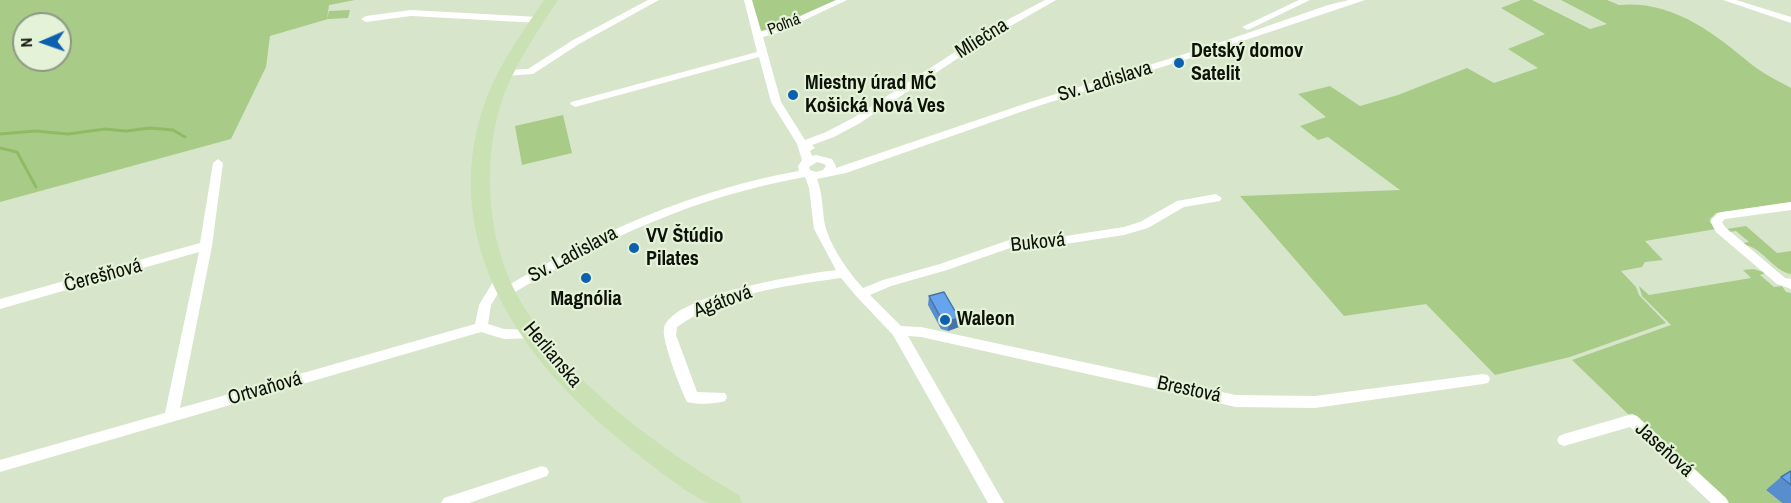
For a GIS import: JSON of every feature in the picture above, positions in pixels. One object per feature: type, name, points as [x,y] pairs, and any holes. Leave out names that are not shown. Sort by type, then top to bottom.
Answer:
[{"type":"main road","name":"Herlianska","points":[[551,0],[506,73],[492,106],[484,135],[482,181],[490,253],[503,286],[530,334],[603,413],[683,476],[730,503]]},
{"type":"street","points":[[506,73],[530,72],[576,42],[655,0]]},
{"type":"street","points":[[748,0],[776,102],[816,168]]},
{"type":"street","name":"Poľná","points":[[758,34],[774,31],[843,0]]},
{"type":"street","name":"Mliečna","points":[[802,144],[822,138],[869,114],[1007,22],[1052,0]]},
{"type":"street","points":[[1247,27],[1306,0]]},
{"type":"street","name":"Sv. Ladislava","points":[[503,286],[653,215],[726,189],[816,168],[842,170],[1031,105],[1213,48],[1331,7],[1361,0]]},
{"type":"street","points":[[1727,0],[1791,20]]},
{"type":"street","points":[[366,19],[411,13],[538,20]]},
{"type":"street","points":[[575,104],[763,53]]},
{"type":"street","points":[[822,138],[816,168],[817,217],[823,237],[861,294],[898,331],[996,503]]},
{"type":"street","points":[[171,416],[206,246],[218,163]]},
{"type":"street","name":"Buková","points":[[861,294],[887,283],[943,267],[1012,243],[1059,241],[1124,231],[1144,225],[1181,204],[1216,198]]},
{"type":"street","points":[[1791,206],[1722,216],[1716,221],[1720,229],[1778,279],[1791,284]]},
{"type":"street","name":"Čerešňová","points":[[0,304],[206,246]]},
{"type":"street","name":"Agátová","points":[[720,397],[692,398],[669,335],[671,326],[710,302],[774,285],[846,273]]},
{"type":"street","points":[[481,327],[485,305],[503,286]]},
{"type":"street","name":"Ortvaňová","points":[[0,466],[481,327],[504,334],[530,334]]},
{"type":"street","name":"Brestová","points":[[898,331],[921,332],[1236,400],[1315,402],[1483,379]]},
{"type":"street","name":"Jaseňová","points":[[1564,440],[1632,420],[1721,503]]},
{"type":"street","points":[[450,503],[542,472]]},
{"type":"green space","points":[[0,0],[355,0],[329,5],[327,19],[329,11],[350,10],[348,18],[328,19],[270,36],[266,67],[231,139],[0,202]]},
{"type":"green space","points":[[749,0],[843,0],[758,35]]},
{"type":"green space","points":[[1521,0],[1532,0],[1590,29],[1607,24],[1561,0],[1607,0],[1619,5],[1638,5],[1674,13],[1707,30],[1760,71],[1791,88],[1791,202],[1716,213],[1710,219],[1716,229],[1645,241],[1663,260],[1645,262],[1642,267],[1621,271],[1636,287],[1639,295],[1666,323],[1570,357],[1495,375],[1426,304],[1344,316],[1240,196],[1400,190],[1328,137],[1318,140],[1300,126],[1326,117],[1298,94],[1330,86],[1360,106],[1398,95],[1467,68],[1494,83],[1538,68],[1508,49],[1545,34],[1501,8]]},
{"type":"green space","points":[[563,115],[572,153],[522,165],[515,126]]},
{"type":"green space","points":[[1746,226],[1777,253],[1791,251],[1791,274],[1779,269],[1757,250],[1745,245],[1743,243],[1749,242],[1736,231],[1730,232],[1726,229]]},
{"type":"green space","points":[[1754,269],[1766,273],[1760,275],[1774,287],[1782,286],[1786,292],[1791,293],[1791,477],[1766,490],[1782,503],[1727,503],[1572,360],[1671,325],[1642,296],[1639,286],[1649,295],[1751,278],[1743,270]]},
{"type":"building","points":[[944,292],[959,318],[949,321],[942,320],[929,296]]},
{"type":"building","points":[[1791,471],[1791,485],[1781,477]]},
{"type":"waterway","points":[[0,134],[35,131],[68,134],[105,129],[126,131],[150,128],[173,130],[185,137]]},
{"type":"waterway","points":[[0,148],[17,152],[36,187]]},
{"type":"place","name":"Detský domov Satelit","points":[[1179,63]]},
{"type":"place","name":"Miestny úrad MČ Košická Nová Ves","points":[[793,95]]},
{"type":"place","name":"VV Štúdio Pilates","points":[[634,248]]},
{"type":"place","name":"Magnólia","points":[[586,278]]},
{"type":"place","name":"Waleon","points":[[945,320]]}]
